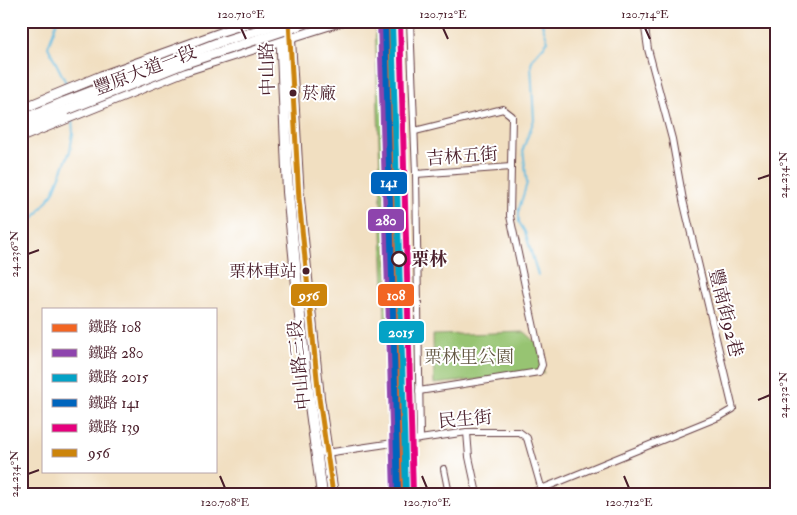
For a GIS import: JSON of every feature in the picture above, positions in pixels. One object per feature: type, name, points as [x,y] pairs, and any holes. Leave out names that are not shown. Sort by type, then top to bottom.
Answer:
[{"type":"main road","name":"中山路","points":[[280,21],[285,38]]},
{"type":"main road","name":"中山路","points":[[288,21],[285,38],[289,115]]},
{"type":"main road","name":"中山路三段","points":[[289,115],[299,200],[322,452],[322,494]]},
{"type":"main road","name":"中山路三段","points":[[322,452],[333,494]]},
{"type":"street","name":"豐原大道一段","points":[[21,109],[101,76],[254,21]]},
{"type":"street","points":[[21,129],[65,106],[217,43],[288,21]]},
{"type":"street","points":[[21,120],[313,21]]},
{"type":"street","points":[[285,38],[342,21]]},
{"type":"street","points":[[410,21],[415,131],[420,438]]},
{"type":"street","name":"豐南街92巷","points":[[543,491],[721,416],[733,409],[683,200],[672,139],[648,48],[644,21]]},
{"type":"street","points":[[285,38],[304,30]]},
{"type":"street","name":"豐原大道一段","points":[[21,137],[187,70],[285,38]]},
{"type":"street","points":[[415,131],[503,109],[512,116],[510,216],[542,365],[539,372],[418,391]]},
{"type":"street","name":"吉林五街","points":[[416,174],[511,167]]},
{"type":"street","points":[[467,432],[469,457],[477,494]]},
{"type":"street","name":"民生街","points":[[322,452],[467,432],[519,432],[528,438],[543,491]]},
{"type":"street","points":[[444,469],[449,494]]},
{"type":"street","points":[[529,494],[543,491]]},
{"type":"green space","points":[[375,21],[383,21],[388,180],[384,181],[390,344],[395,348],[397,441],[389,441]]},
{"type":"green space","name":"栗林里公園","points":[[525,332],[538,344],[544,373],[434,384],[433,335]]},
{"type":"waterway","points":[[57,21],[48,47],[68,87]]},
{"type":"waterway","points":[[538,275],[525,232],[519,222],[519,209],[527,183],[523,149],[534,120],[531,65],[533,58],[548,41],[541,21]]},
{"type":"waterway","points":[[21,283],[28,226],[53,193],[70,151],[73,133],[72,119]]},
{"type":"rail line","name":"280","points":[[380,21],[394,494]]},
{"type":"rail line","name":"141","points":[[385,21],[398,494]]},
{"type":"rail line","name":"108","points":[[387,21],[402,494]]},
{"type":"rail line","name":"2015","points":[[392,21],[406,494]]},
{"type":"rail line","name":"139","points":[[400,21],[413,494]]},
{"type":"transit line","name":"956","points":[[289,21],[299,199],[319,398],[333,494]]},
{"type":"place","name":"菸廠","points":[[293,93]]},
{"type":"place","name":"栗林","points":[[399,259]]},
{"type":"place","name":"栗林車站","points":[[306,271]]}]
